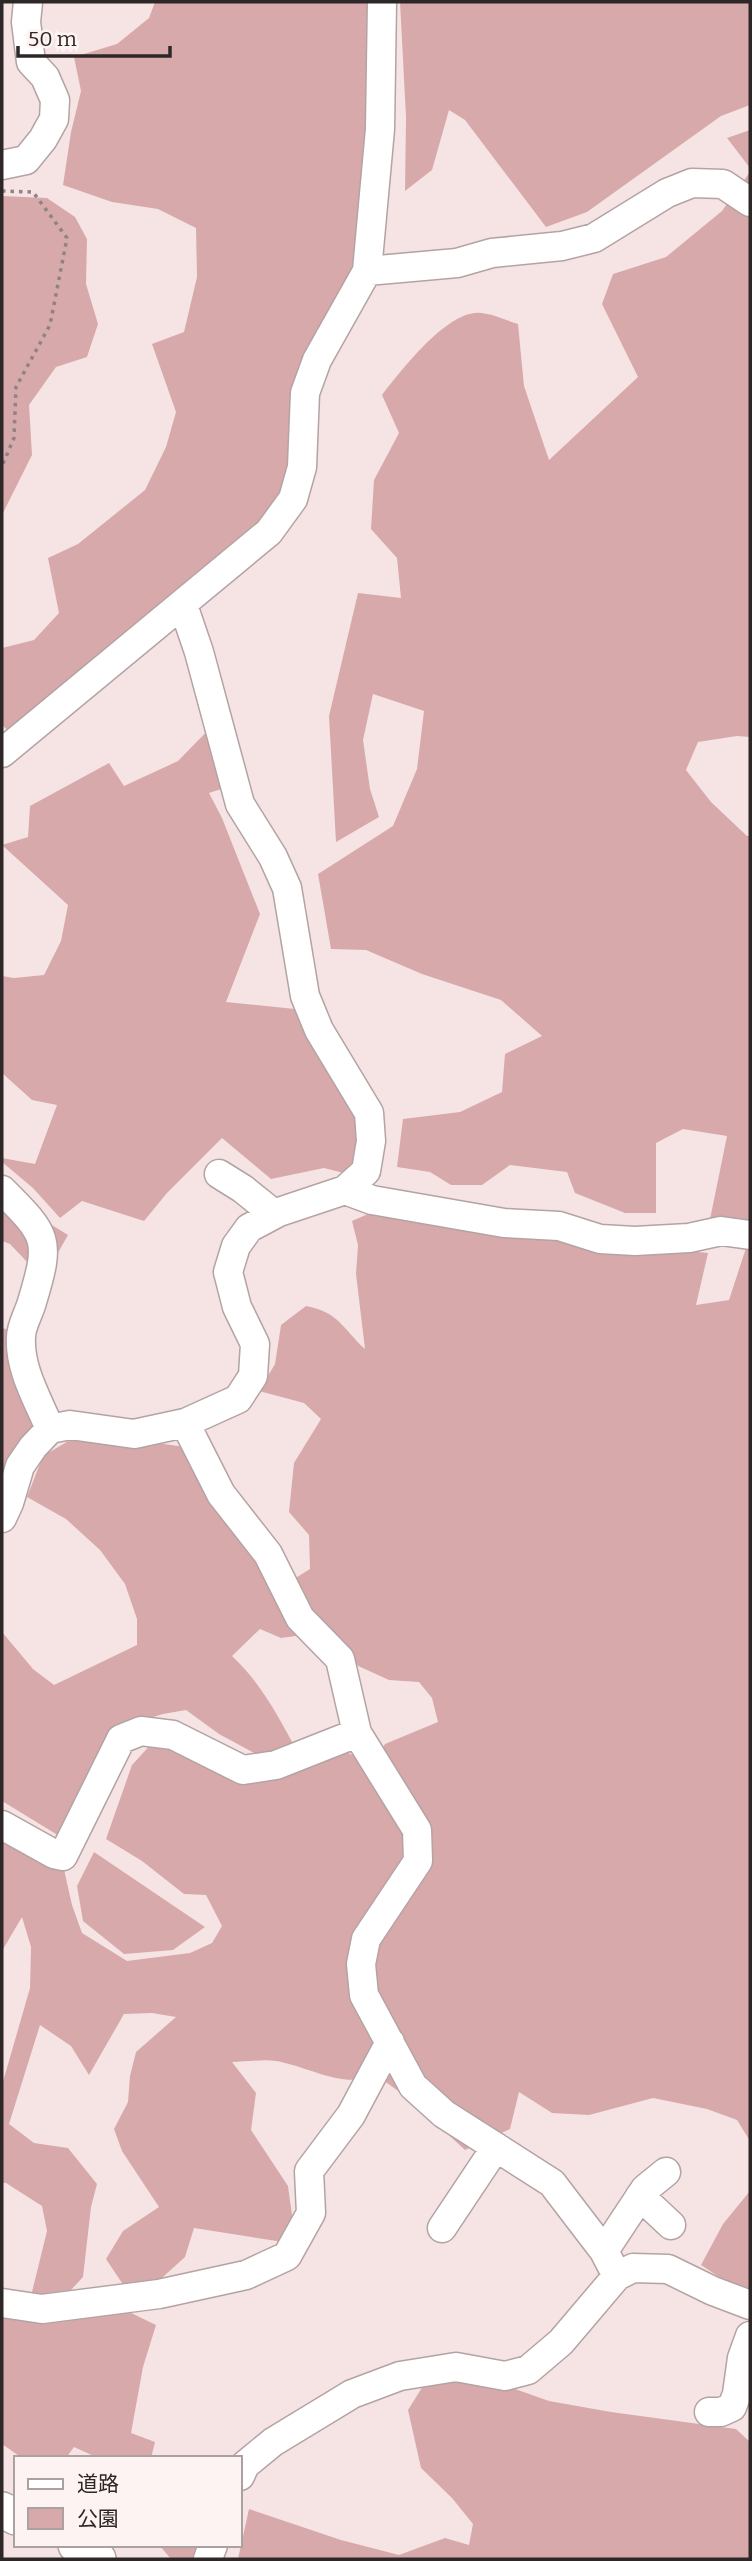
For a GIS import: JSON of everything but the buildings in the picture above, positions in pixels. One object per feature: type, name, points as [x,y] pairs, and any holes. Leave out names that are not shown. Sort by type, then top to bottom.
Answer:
[{"type":"main road","points":[[79,2547],[98,2559]]},
{"type":"street","points":[[2,165],[26,160],[43,139],[54,119],[55,100],[45,77],[31,62],[26,22],[28,2]]},
{"type":"street","points":[[2,752],[270,532],[293,499],[302,467],[305,393],[317,360],[367,271],[380,129],[383,2]]},
{"type":"street","points":[[367,271],[457,263],[492,253],[562,246],[594,238],[667,193],[692,183],[723,184],[750,202]]},
{"type":"street","points":[[2,1518],[20,1466],[50,1429],[70,1425],[134,1434],[185,1423],[239,1399],[253,1376],[255,1344],[237,1307],[228,1272],[236,1246],[249,1228],[274,1214],[345,1190],[366,1171],[371,1141],[369,1113],[319,1030],[305,996],[287,888],[273,857],[240,804],[183,605]]},
{"type":"street","points":[[219,1174],[274,1214]]},
{"type":"street","points":[[2,1190],[26,1214],[43,1237],[43,1260],[20,1335],[22,1360],[50,1429]]},
{"type":"street","points":[[345,1190],[372,1200],[504,1223],[559,1226],[600,1239],[635,1241],[690,1238],[721,1231],[750,1235]]},
{"type":"street","points":[[185,1423],[221,1493],[268,1554],[300,1618],[340,1659],[357,1734],[416,1830],[418,1861],[366,1939],[361,1964],[364,1995],[413,2086],[444,2114],[552,2183],[604,2250],[617,2276]]},
{"type":"street","points":[[2,1825],[54,1854],[64,1856],[121,1740],[141,1731],[173,1735],[243,1770],[276,1765],[357,1734]]},
{"type":"street","points":[[2,2303],[42,2309],[159,2294],[246,2275],[287,2256],[311,2213],[309,2171],[351,2115],[390,2042]]},
{"type":"street","points":[[442,2228],[496,2147]]},
{"type":"street","points":[[604,2250],[640,2196],[666,2172]]},
{"type":"street","points":[[640,2196],[671,2225]]},
{"type":"street","points":[[242,2470],[244,2465],[273,2442],[352,2394],[400,2376],[456,2367],[505,2376],[528,2370],[561,2342],[617,2276],[633,2268],[668,2269],[750,2305]]},
{"type":"street","points":[[709,2412],[721,2412],[732,2407],[737,2394],[741,2358],[750,2336]]},
{"type":"path","points":[[2,191],[33,192],[67,238],[50,325],[16,387],[15,438],[2,466]]},
{"type":"green space","points":[[155,2],[373,2],[370,185],[353,308],[299,444],[287,505],[12,734],[2,725],[2,648],[34,640],[59,613],[48,558],[78,544],[145,490],[166,447],[176,412],[152,344],[184,332],[197,277],[196,228],[158,209],[112,202],[63,185],[71,132],[81,91],[74,57],[117,44],[149,18]]},
{"type":"green space","points":[[400,2],[750,2],[750,105],[721,116],[587,212],[546,227],[465,120],[449,110],[432,170],[405,191],[406,117]]},
{"type":"green space","points":[[750,130],[750,168],[727,138]]},
{"type":"green space","points":[[750,172],[750,737],[737,736],[698,742],[686,770],[711,802],[750,836],[750,1235],[707,1234],[727,1136],[683,1129],[656,1143],[656,1213],[625,1213],[575,1193],[567,1172],[510,1165],[482,1185],[451,1185],[430,1172],[397,1167],[403,1119],[460,1112],[502,1092],[505,1054],[542,1036],[501,1000],[422,974],[366,950],[331,949],[318,874],[393,826],[417,769],[424,711],[373,694],[363,740],[370,789],[379,817],[336,842],[329,716],[358,593],[401,598],[397,558],[371,529],[374,480],[399,433],[382,395],[426,344],[454,321],[468,314],[481,313],[518,324],[524,386],[549,460],[638,377],[602,304],[613,274],[666,257],[722,211]]},
{"type":"green space","points":[[2,196],[47,198],[75,217],[87,239],[86,284],[98,324],[87,357],[56,367],[29,405],[32,455],[2,515]]},
{"type":"green space","points":[[219,719],[240,783],[209,793],[222,818],[260,914],[226,1002],[314,1011],[376,1119],[355,1176],[324,1168],[271,1179],[222,1138],[167,1193],[144,1221],[82,1201],[60,1218],[33,1188],[2,1162],[2,1158],[35,1164],[57,1105],[32,1100],[2,1073],[2,976],[14,978],[44,975],[61,941],[68,905],[2,845],[28,837],[30,806],[109,763],[124,786],[178,761]]},
{"type":"green space","points":[[2,1174],[12,1180],[47,1222],[68,1235],[50,1267],[29,1264],[10,1244],[2,1241]]},
{"type":"green space","points":[[398,1201],[659,1248],[708,1253],[696,1305],[729,1300],[747,1245],[750,1246],[750,2141],[737,2120],[707,2109],[653,2098],[589,2115],[552,2113],[519,2092],[510,2129],[465,2150],[412,2101],[376,2075],[352,2080],[326,2076],[276,2061],[232,2062],[256,2093],[251,2130],[288,2186],[296,2244],[194,2228],[185,2257],[153,2286],[128,2292],[106,2259],[123,2231],[159,2207],[122,2151],[114,2129],[128,2102],[130,2076],[136,2052],[176,2017],[152,2013],[124,2014],[89,2075],[71,2046],[40,2025],[9,2124],[34,2143],[68,2148],[97,2184],[91,2207],[83,2277],[58,2304],[32,2292],[47,2231],[42,2206],[2,2183],[2,2085],[30,1988],[31,1947],[22,1917],[2,1951],[2,1830],[63,1865],[82,1933],[127,1961],[190,1953],[212,1943],[222,1926],[206,1895],[184,1894],[142,1861],[106,1839],[132,1765],[154,1741],[244,1769],[346,1752],[372,1764],[385,1744],[438,1722],[432,1698],[419,1682],[389,1680],[356,1665],[326,1632],[281,1638],[260,1629],[232,1656],[261,1690],[299,1755],[256,1754],[219,1734],[186,1710],[117,1728],[69,1842],[2,1801],[2,1632],[33,1669],[54,1685],[137,1645],[137,1619],[125,1584],[100,1550],[66,1519],[27,1497],[43,1456],[70,1440],[129,1439],[185,1447],[294,1579],[310,1569],[309,1535],[289,1512],[294,1463],[321,1419],[304,1403],[259,1391],[275,1364],[281,1325],[306,1306],[326,1312],[340,1322],[365,1349],[356,1274],[358,1245],[352,1221]]},
{"type":"green space","points":[[2,1328],[24,1334],[38,1425],[2,1482]]},
{"type":"green space","points":[[94,1852],[205,1927],[173,1950],[124,1954],[83,1921],[77,1886]]},
{"type":"green space","points":[[750,2191],[750,2294],[739,2290],[701,2265],[723,2224]]},
{"type":"green space","points":[[127,2311],[156,2325],[143,2367],[131,2433],[155,2442],[152,2456],[94,2456],[74,2447],[67,2456],[19,2456],[2,2444],[2,2313],[52,2322]]},
{"type":"green space","points":[[428,2378],[504,2385],[549,2401],[736,2429],[750,2442],[750,2559],[238,2559],[249,2509],[341,2540],[399,2555],[445,2538],[469,2545],[473,2524],[452,2498],[421,2468],[408,2410]]},
{"type":"green space","points":[[161,2547],[202,2547],[203,2559],[171,2559]]}]
